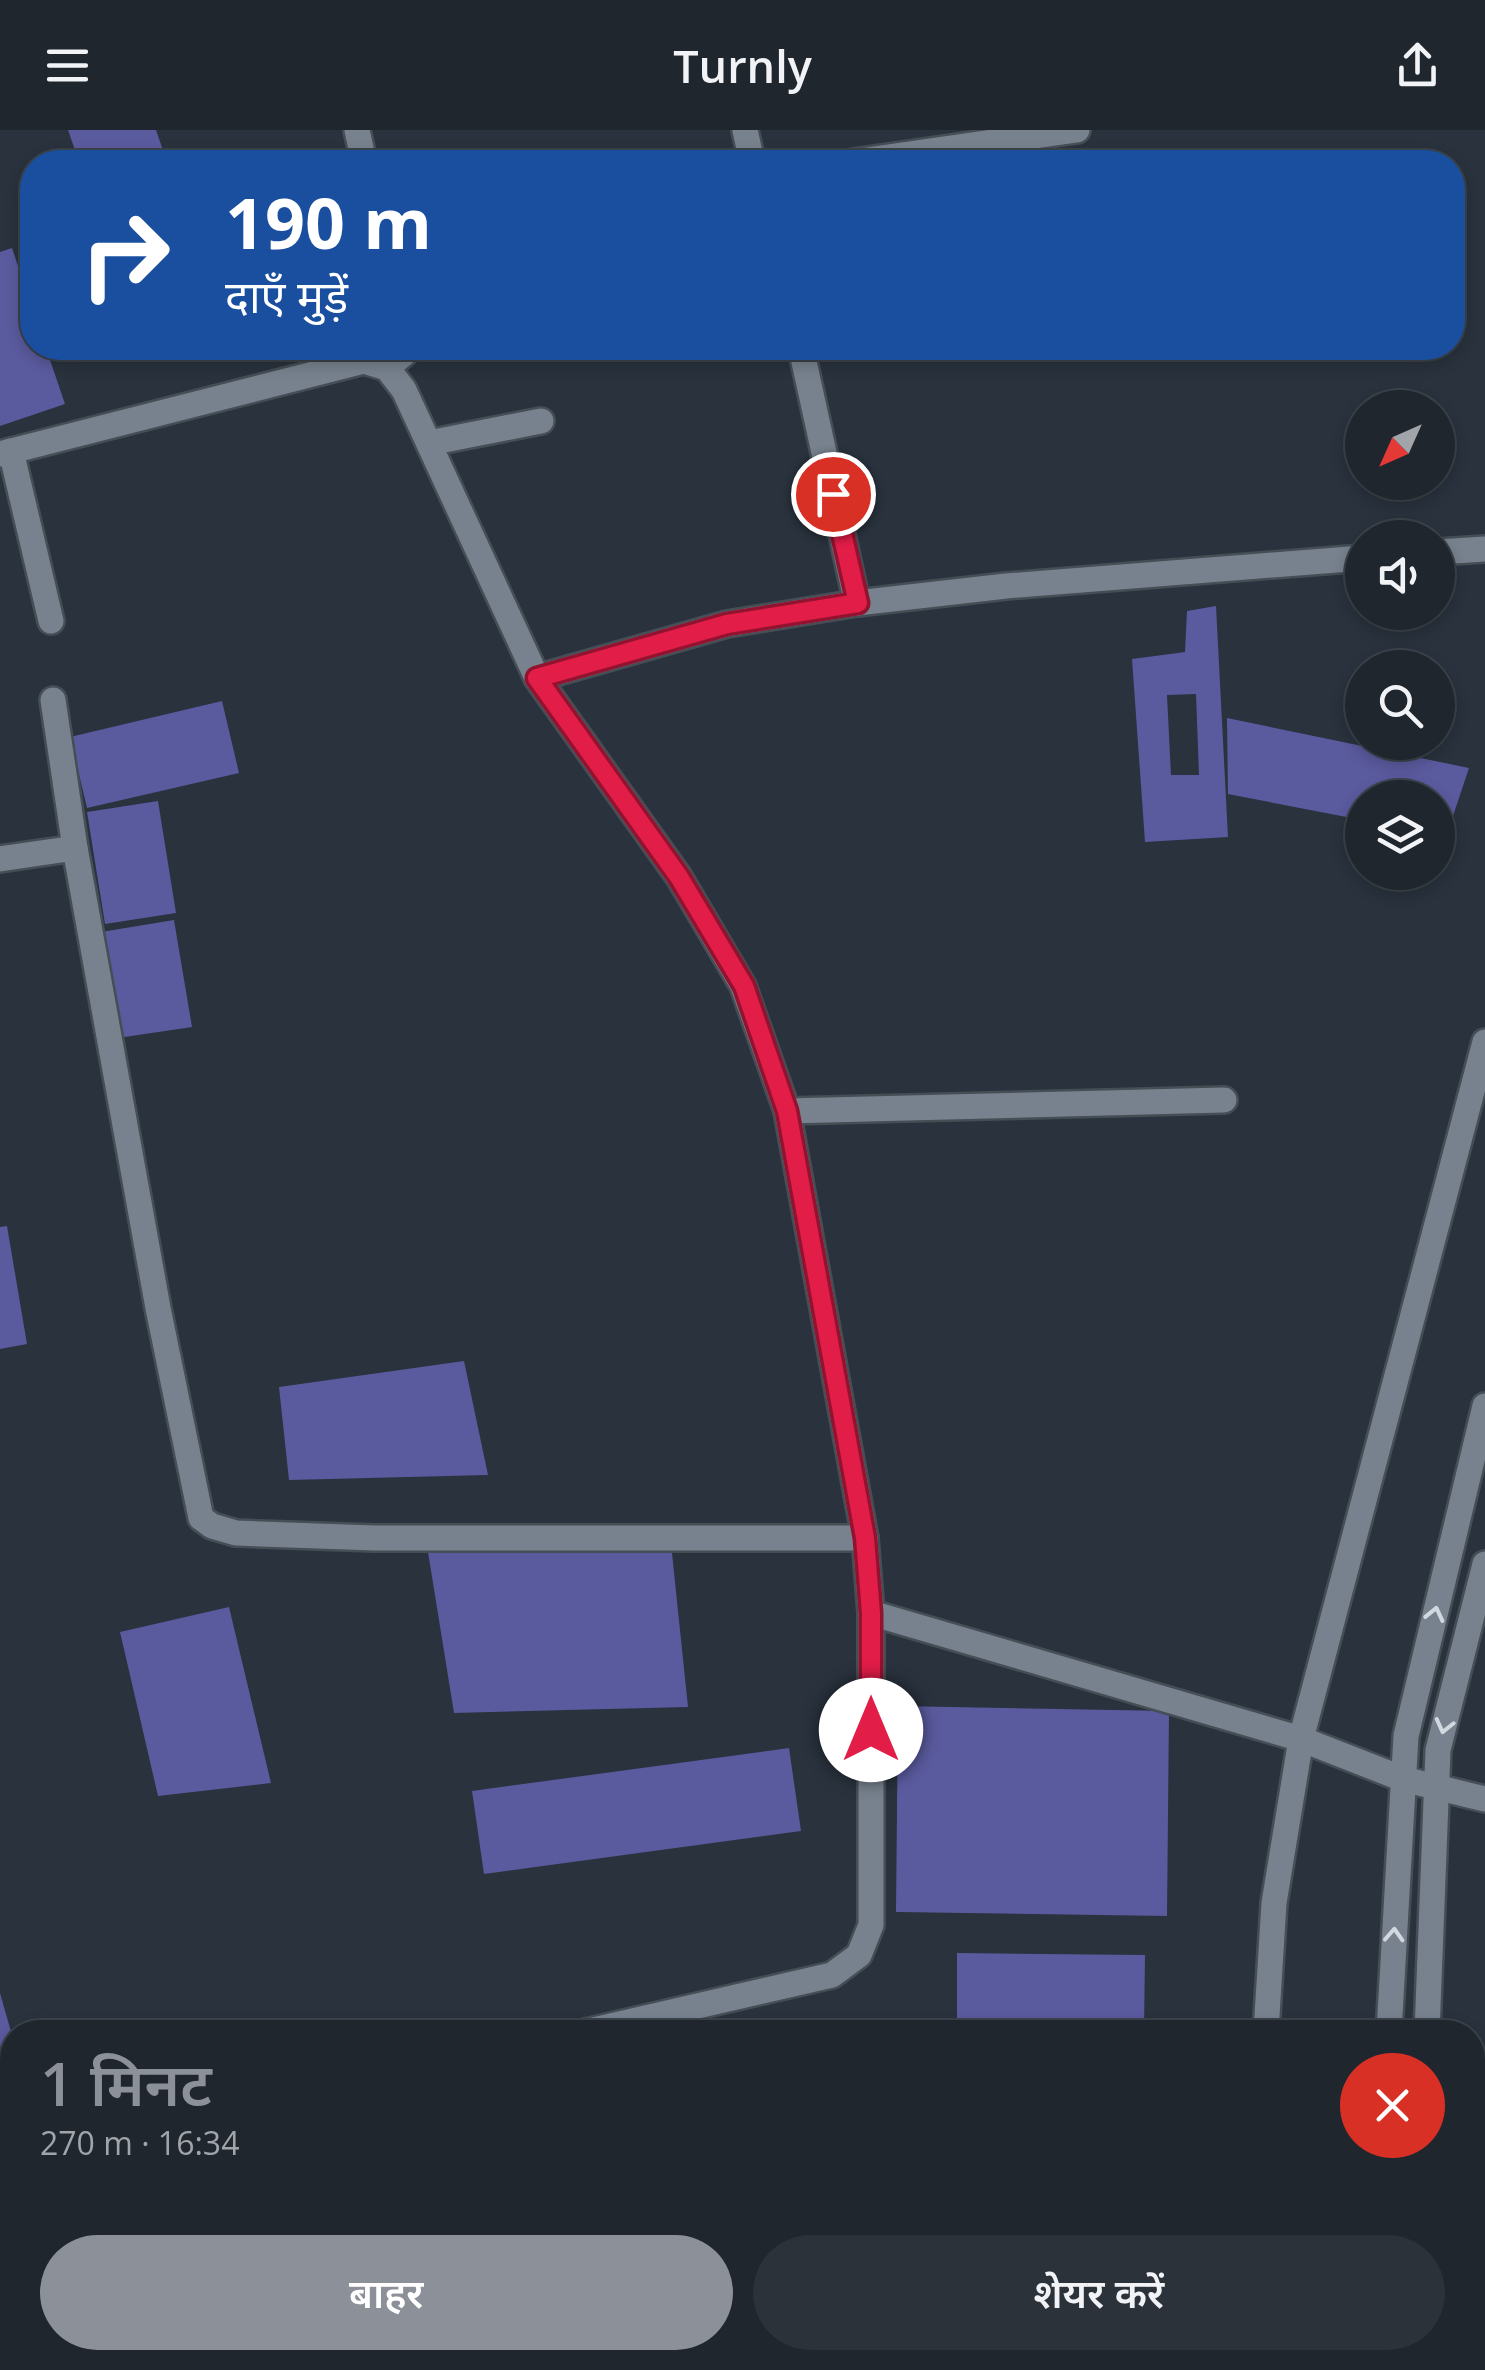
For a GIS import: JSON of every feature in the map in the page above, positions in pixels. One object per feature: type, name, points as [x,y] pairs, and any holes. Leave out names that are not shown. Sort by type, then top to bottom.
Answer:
[{"type":"street","points":[[1001,150],[1077,130]]},
{"type":"street","points":[[387,368],[397,360]]},
{"type":"street","points":[[803,360],[858,603]]},
{"type":"street","points":[[51,621],[5,453],[364,361],[387,368],[404,390],[537,678],[679,877],[744,986],[787,1111],[865,1538],[871,1613],[872,1926],[858,1956],[832,1975],[637,2020]]},
{"type":"street","points":[[429,443],[541,421]]},
{"type":"street","points":[[1455,551],[1485,549]]},
{"type":"street","points":[[537,678],[727,624],[858,603],[1006,586],[1345,559]]},
{"type":"street","points":[[52,700],[158,1308],[201,1518],[212,1526],[236,1533],[374,1538],[865,1538]]},
{"type":"street","points":[[0,858],[75,848]]},
{"type":"street","points":[[1267,2020],[1274,1903],[1301,1738],[1485,1042]]},
{"type":"street","points":[[787,1111],[1224,1100]]},
{"type":"street","points":[[1390,2020],[1406,1736],[1485,1406]]},
{"type":"street","points":[[1427,2020],[1438,1750],[1485,1564]]},
{"type":"street","points":[[871,1613],[1301,1738],[1402,1780],[1485,1799]]},
{"type":"building","points":[[68,130],[156,130],[163,150],[75,150]]},
{"type":"building","points":[[12,248],[20,272],[20,360],[50,360],[65,404],[0,426],[0,252]]},
{"type":"building","points":[[1216,606],[1228,837],[1145,842],[1132,659],[1185,652],[1187,611]],"holes":[[[1196,694],[1199,775],[1171,775],[1167,695]]]},
{"type":"building","points":[[222,701],[239,773],[87,808],[70,737]]},
{"type":"building","points":[[1227,718],[1345,742],[1345,760],[1430,760],[1469,768],[1455,810],[1455,780],[1345,780],[1345,817],[1228,794]]},
{"type":"building","points":[[158,801],[176,913],[105,924],[87,812]]},
{"type":"building","points":[[174,920],[192,1027],[118,1038],[101,932]]},
{"type":"building","points":[[7,1226],[27,1344],[0,1349],[0,1227]]},
{"type":"building","points":[[464,1361],[488,1475],[289,1480],[279,1387]]},
{"type":"building","points":[[428,1552],[672,1553],[688,1707],[454,1713]]},
{"type":"building","points":[[229,1607],[271,1783],[158,1796],[120,1632]]},
{"type":"building","points":[[898,1706],[1169,1711],[1167,1916],[896,1912]]},
{"type":"building","points":[[789,1748],[801,1831],[484,1874],[472,1791]]},
{"type":"building","points":[[957,1953],[1145,1955],[1144,2020],[957,2020]]},
{"type":"building","points":[[0,1993],[8,2020],[0,2020]]},
{"type":"route","points":[[833,494],[858,603],[727,624],[537,678],[679,877],[744,986],[787,1111],[865,1538],[871,1613],[871,1730]]}]
